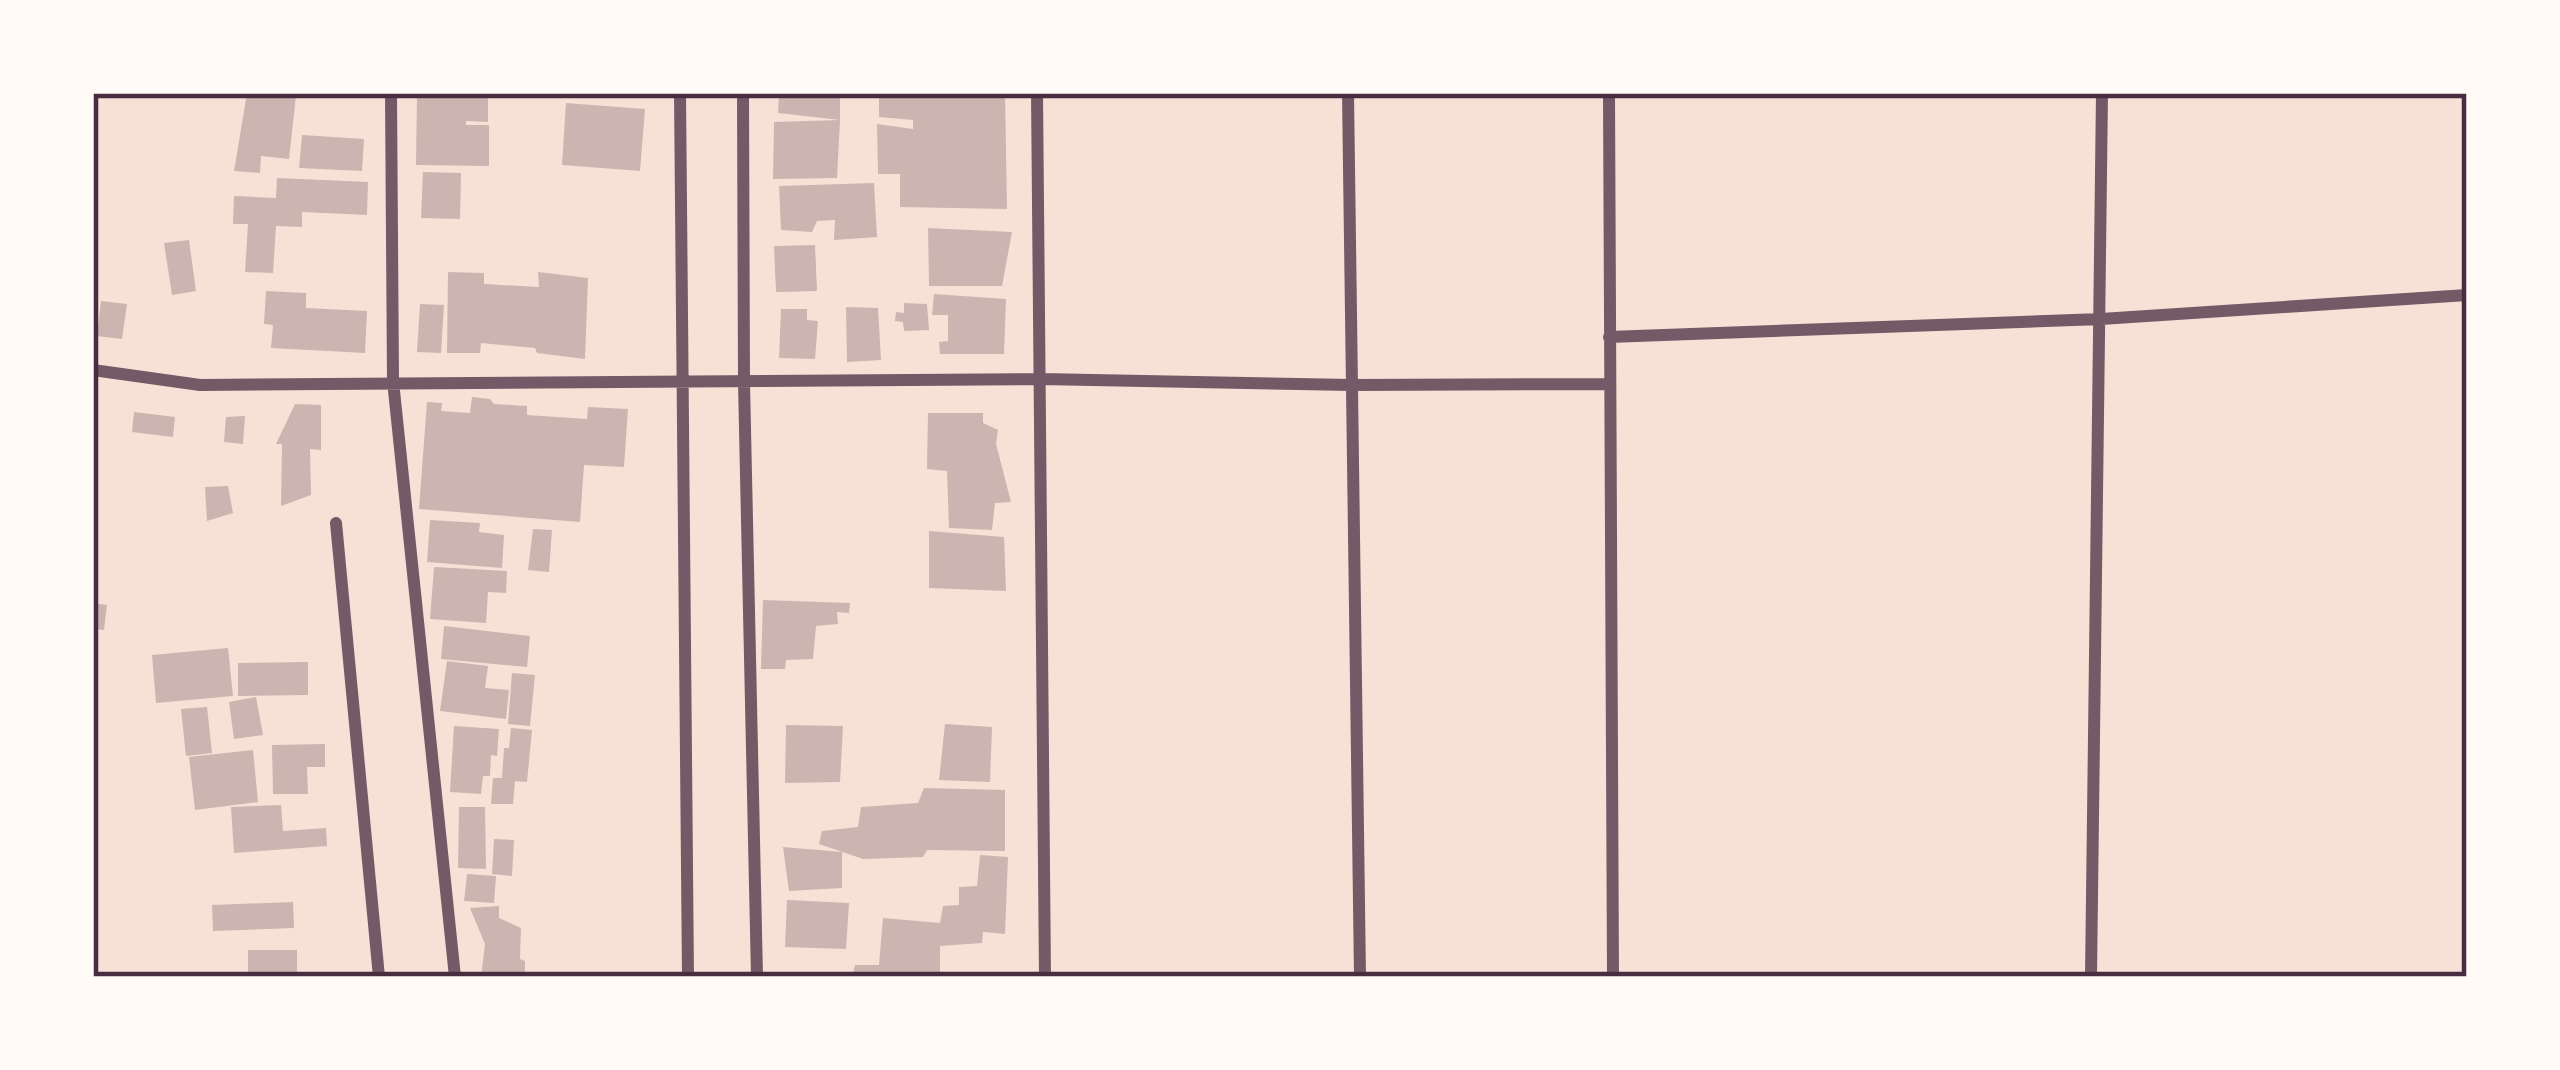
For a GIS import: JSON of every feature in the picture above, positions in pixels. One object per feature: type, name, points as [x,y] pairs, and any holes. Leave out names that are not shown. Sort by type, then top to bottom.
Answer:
[{"type":"street","points":[[391,93],[394,381],[455,977]]},
{"type":"street","points":[[680,93],[688,977]]},
{"type":"street","points":[[743,93],[757,977]]},
{"type":"street","points":[[1036,93],[1045,977]]},
{"type":"street","points":[[1348,93],[1360,977]]},
{"type":"street","points":[[1609,93],[1613,977]]},
{"type":"street","points":[[2091,977],[2102,93]]},
{"type":"street","points":[[1609,337],[2101,319],[2467,295]]},
{"type":"street","points":[[93,370],[200,385],[1041,379],[1610,384]]},
{"type":"street","points":[[336,523],[379,977]]},
{"type":"building","points":[[247,93],[296,96],[289,159],[261,156],[260,173],[234,171]]},
{"type":"building","points":[[417,93],[511,93],[511,98],[488,98],[488,122],[466,121],[466,125],[489,125],[489,166],[416,165]]},
{"type":"building","points":[[779,93],[840,93],[840,120],[778,113]]},
{"type":"building","points":[[879,93],[1005,93],[1007,209],[900,207],[900,174],[878,174],[877,124],[913,129],[913,120],[879,117]]},
{"type":"building","points":[[566,103],[645,109],[640,171],[562,165]]},
{"type":"building","points":[[840,120],[837,178],[773,179],[774,122]]},
{"type":"building","points":[[302,135],[364,139],[362,171],[299,168]]},
{"type":"building","points":[[423,172],[461,173],[460,219],[421,218]]},
{"type":"building","points":[[277,178],[368,182],[367,215],[302,212],[302,227],[276,226],[273,273],[245,272],[248,224],[233,224],[234,196],[276,198]]},
{"type":"building","points":[[874,183],[877,237],[834,240],[835,220],[817,221],[812,232],[781,230],[779,186]]},
{"type":"building","points":[[928,228],[1012,232],[1002,286],[929,286]]},
{"type":"building","points":[[189,240],[196,291],[172,295],[164,243]]},
{"type":"building","points":[[815,245],[817,291],[776,292],[774,246]]},
{"type":"building","points":[[448,272],[484,273],[484,284],[539,287],[538,272],[588,278],[585,359],[481,343],[480,353],[447,353]]},
{"type":"building","points":[[266,291],[306,293],[306,308],[367,311],[365,353],[271,348],[273,325],[264,324]]},
{"type":"building","points":[[934,294],[1006,299],[1004,354],[940,354],[939,342],[948,341],[948,315],[932,315]]},
{"type":"building","points":[[101,301],[127,304],[122,339],[97,336]]},
{"type":"building","points":[[904,303],[927,304],[929,330],[904,331],[903,322],[895,321],[896,312],[904,313]]},
{"type":"building","points":[[420,304],[444,305],[441,353],[417,352]]},
{"type":"building","points":[[846,307],[878,308],[881,360],[847,362]]},
{"type":"building","points":[[781,309],[807,309],[807,320],[818,321],[815,359],[779,358]]},
{"type":"building","points":[[472,397],[527,406],[527,415],[587,419],[588,407],[628,409],[624,467],[584,465],[580,522],[419,509],[427,402],[442,403],[441,411],[470,413]]},
{"type":"building","points":[[295,404],[321,405],[321,450],[310,449],[311,495],[281,506],[282,444],[276,444]]},
{"type":"building","points":[[134,412],[175,417],[173,437],[132,432]]},
{"type":"building","points":[[928,413],[983,413],[983,423],[998,430],[996,444],[1011,502],[995,503],[992,530],[949,528],[947,471],[927,469]]},
{"type":"building","points":[[245,416],[243,444],[224,442],[226,417]]},
{"type":"building","points":[[228,486],[233,513],[207,521],[205,487]]},
{"type":"building","points":[[430,520],[480,523],[479,532],[504,535],[502,568],[427,562]]},
{"type":"building","points":[[533,529],[552,530],[549,572],[528,570]]},
{"type":"building","points":[[929,531],[1004,537],[1006,591],[929,588]]},
{"type":"building","points":[[434,567],[507,571],[506,593],[488,592],[486,623],[430,619]]},
{"type":"building","points":[[763,600],[850,603],[849,613],[837,612],[838,624],[816,626],[813,659],[786,660],[785,669],[761,669]]},
{"type":"building","points":[[93,603],[107,605],[104,630],[93,629]]},
{"type":"building","points":[[444,626],[530,636],[527,667],[441,659]]},
{"type":"building","points":[[228,648],[233,696],[156,703],[152,655]]},
{"type":"building","points":[[447,661],[488,666],[485,688],[509,690],[506,719],[440,711]]},
{"type":"building","points":[[308,662],[308,695],[238,696],[238,663]]},
{"type":"building","points":[[512,673],[535,675],[530,726],[508,724]]},
{"type":"building","points":[[256,697],[263,735],[234,739],[229,702]]},
{"type":"building","points":[[207,707],[212,753],[186,756],[181,709]]},
{"type":"building","points":[[945,724],[992,727],[990,782],[939,780]]},
{"type":"building","points":[[786,725],[843,726],[840,782],[785,783]]},
{"type":"building","points":[[454,726],[499,729],[497,756],[491,755],[490,776],[483,776],[481,794],[450,792]]},
{"type":"building","points":[[511,728],[532,730],[527,782],[515,781],[513,804],[491,804],[493,778],[502,778]]},
{"type":"building","points":[[325,744],[325,767],[307,767],[308,794],[273,794],[272,745]]},
{"type":"building","points":[[253,750],[258,802],[195,810],[189,757]]},
{"type":"building","points":[[924,788],[1005,790],[1005,851],[927,850],[923,857],[863,859],[819,844],[822,831],[858,827],[861,807],[918,803]]},
{"type":"building","points":[[281,805],[283,831],[326,828],[327,846],[234,853],[231,807]]},
{"type":"building","points":[[459,807],[485,807],[486,869],[458,868]]},
{"type":"building","points":[[494,839],[514,840],[512,876],[492,874]]},
{"type":"building","points":[[783,847],[842,852],[842,888],[789,891]]},
{"type":"building","points":[[980,855],[1008,857],[1005,934],[983,932],[982,943],[940,946],[940,977],[852,977],[855,965],[879,965],[883,918],[940,923],[943,906],[959,905],[959,887],[977,886]]},
{"type":"building","points":[[467,874],[496,876],[494,903],[464,901]]},
{"type":"building","points":[[787,900],[849,903],[846,949],[785,947]]},
{"type":"building","points":[[293,902],[294,928],[213,931],[212,905]]},
{"type":"building","points":[[499,906],[499,918],[521,928],[525,977],[481,977],[485,944],[470,908]]},
{"type":"building","points":[[248,950],[297,950],[297,972],[248,973]]}]
